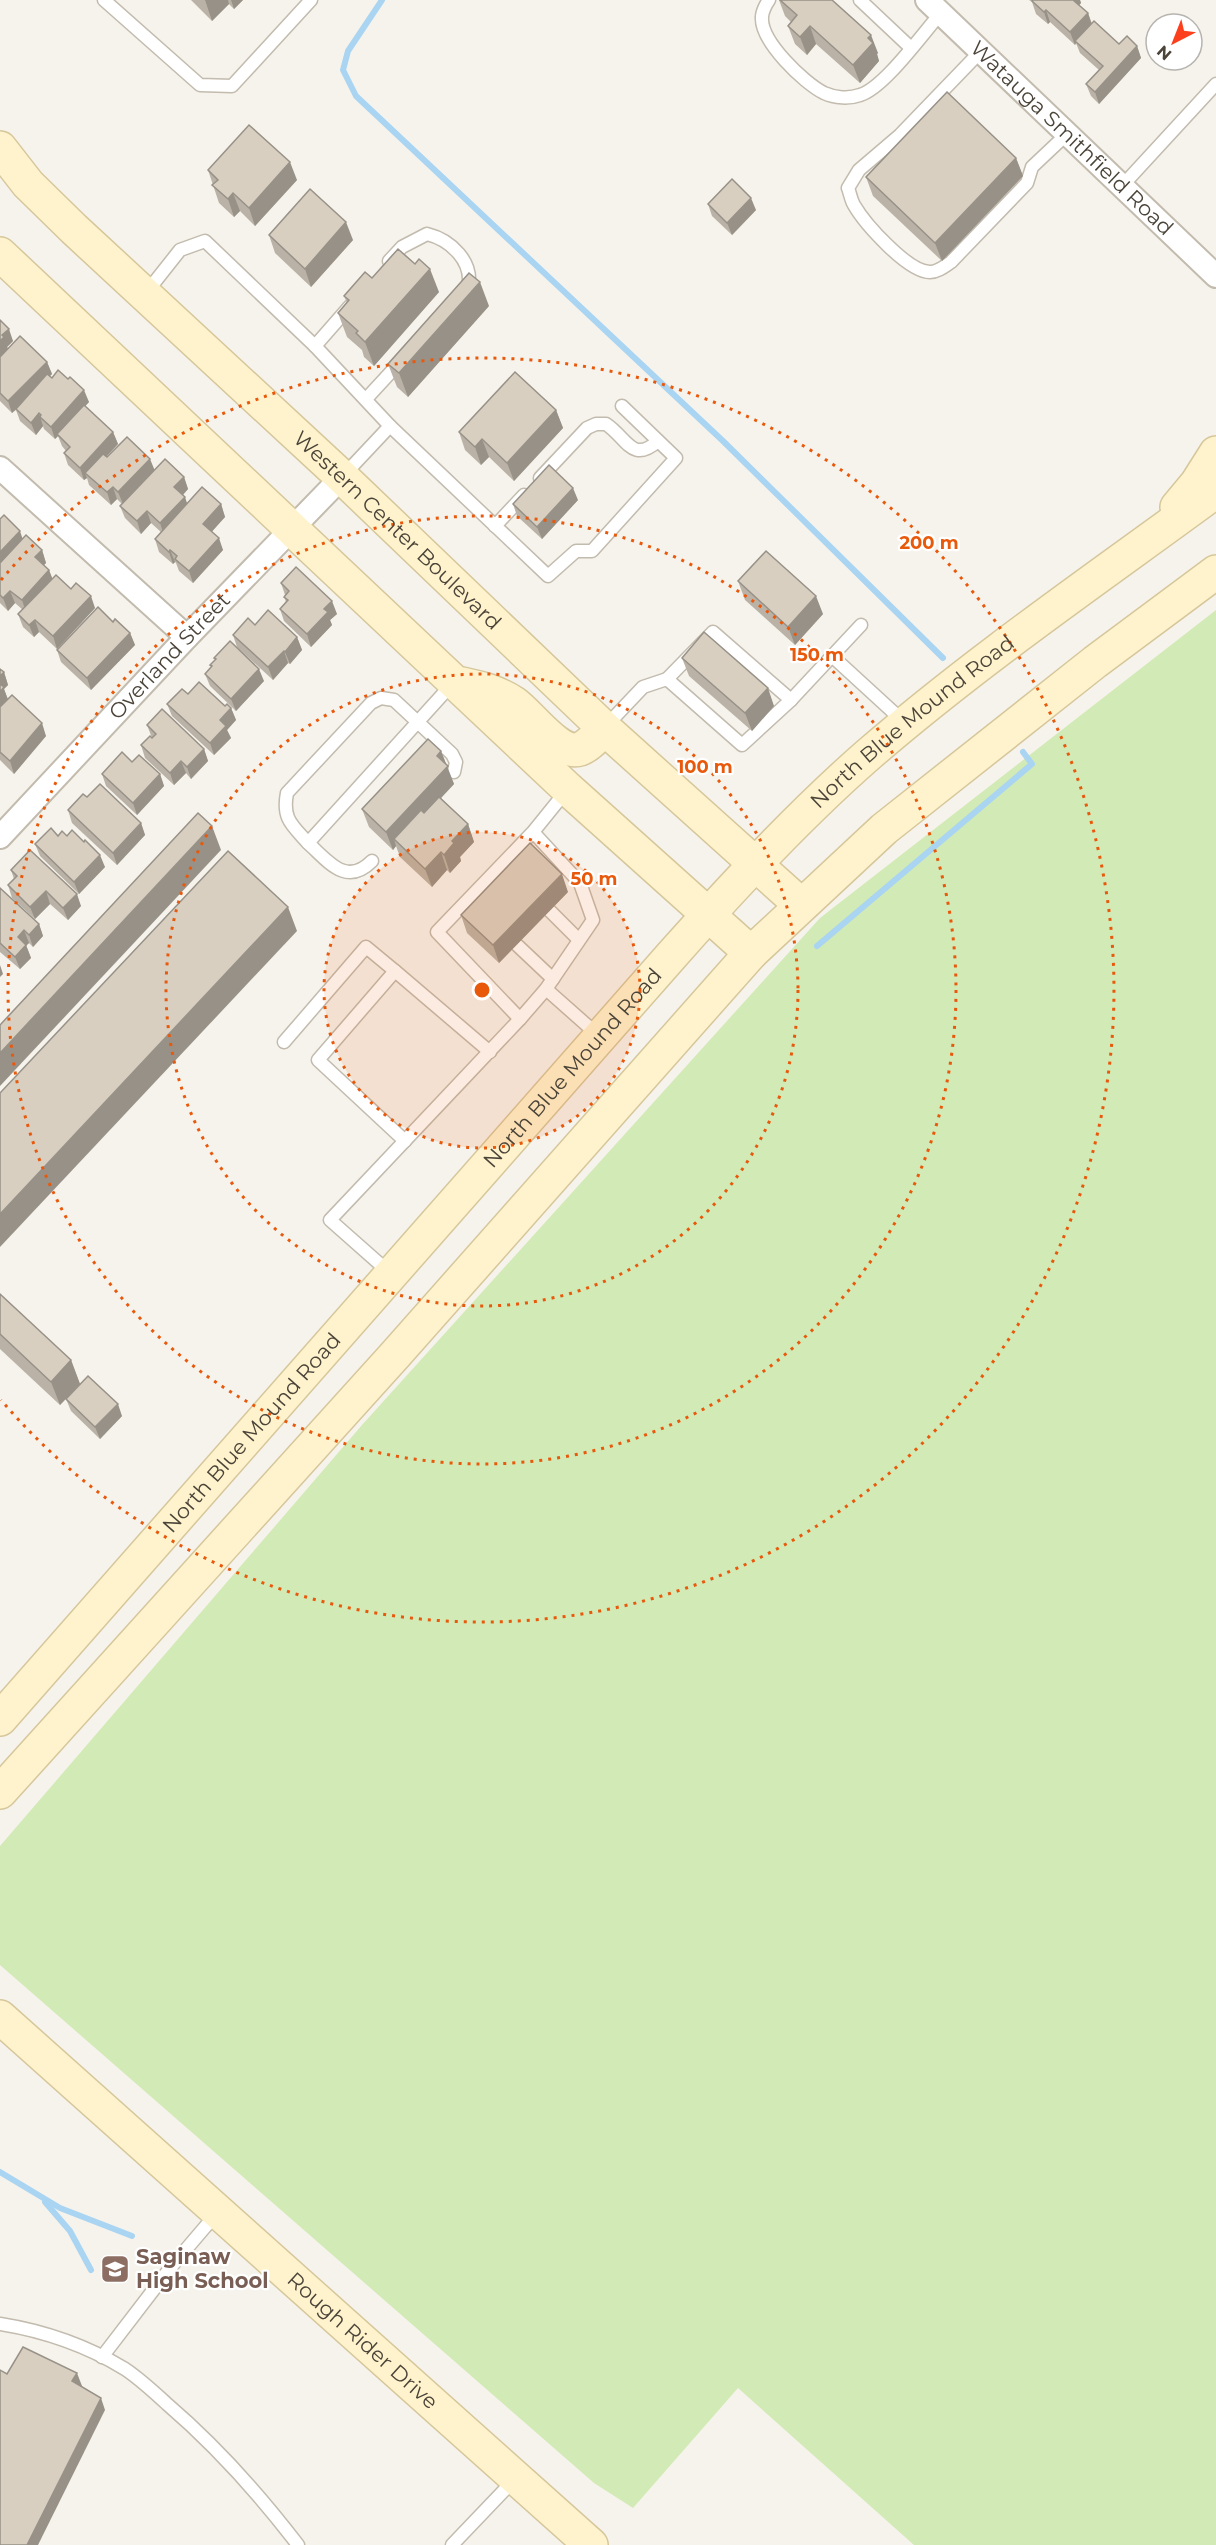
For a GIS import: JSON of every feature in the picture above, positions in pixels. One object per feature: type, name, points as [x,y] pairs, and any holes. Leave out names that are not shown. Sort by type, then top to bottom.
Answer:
[{"type":"main road","name":"Western Center Boulevard","points":[[0,148],[28,184],[59,214],[342,477],[604,728],[801,905]]},
{"type":"main road","points":[[0,254],[568,789],[751,953]]},
{"type":"main road","points":[[1145,543],[1187,496],[1216,453]]},
{"type":"main road","name":"North Blue Mound Road","points":[[0,1719],[708,915],[835,785],[905,724],[1024,631],[1216,491]]},
{"type":"main road","points":[[0,1792],[395,1355],[751,953],[884,829],[1086,669],[1216,572]]},
{"type":"main road","points":[[454,682],[497,692],[516,704],[552,739],[570,750],[578,750],[589,744],[604,728]]},
{"type":"main road","name":"Rough Rider Drive","points":[[0,2017],[591,2545]]},
{"type":"street","name":"Watauga Smithfield Road","points":[[934,7],[1216,276]]},
{"type":"street","points":[[0,468],[187,637]]},
{"type":"street","name":"Overland Street","points":[[3,827],[342,477]]},
{"type":"lane","points":[[104,0],[200,85],[232,86],[311,0]]},
{"type":"lane","points":[[769,0],[762,16],[767,38],[786,63],[824,93],[843,98],[862,95],[886,76],[911,48],[934,7]]},
{"type":"lane","points":[[860,0],[911,48]]},
{"type":"lane","points":[[981,51],[900,135],[859,170],[848,188],[853,204],[879,240],[915,267],[929,272],[937,271],[951,262],[1027,183],[1032,167],[1068,133]]},
{"type":"lane","points":[[1123,185],[1216,84]]},
{"type":"lane","points":[[378,274],[402,247],[427,234],[440,237],[453,246],[471,274],[469,287],[461,296]]},
{"type":"lane","points":[[146,294],[180,250],[205,241],[315,346],[390,426],[548,576],[576,551],[592,551],[676,458],[622,406]]},
{"type":"lane","points":[[315,346],[362,292]]},
{"type":"lane","points":[[366,399],[413,347]]},
{"type":"lane","points":[[495,526],[587,428],[596,424],[606,424],[630,447],[639,451],[648,450],[658,441]]},
{"type":"lane","points":[[342,477],[390,426]]},
{"type":"lane","points":[[667,679],[742,745],[791,700],[861,625]]},
{"type":"lane","points":[[604,728],[643,687],[667,679],[713,632],[791,700]]},
{"type":"lane","points":[[832,656],[905,724]]},
{"type":"lane","points":[[308,843],[454,682]]},
{"type":"lane","points":[[372,861],[364,869],[355,873],[344,872],[336,868],[308,843],[287,818],[285,805],[287,793],[371,703],[381,698],[394,700],[452,754],[456,762],[454,772]]},
{"type":"lane","points":[[520,1019],[437,932],[474,901],[506,867],[568,789]]},
{"type":"lane","points":[[391,1273],[330,1220],[520,1019],[549,984],[593,920],[580,883],[533,832]]},
{"type":"lane","points":[[550,911],[579,940]]},
{"type":"lane","points":[[517,945],[549,984],[599,1037]]},
{"type":"lane","points":[[284,1042],[366,947],[490,1052]]},
{"type":"lane","points":[[395,971],[318,1060],[405,1141]]},
{"type":"lane","points":[[102,2357],[171,2267],[218,2212]]},
{"type":"lane","points":[[0,2324],[56,2338],[102,2357],[133,2375],[195,2428],[232,2466],[298,2545]]},
{"type":"lane","points":[[452,2545],[516,2478]]},
{"type":"green space","points":[[1216,610],[1216,2545],[914,2545],[738,2388],[633,2508],[594,2483],[0,1965],[0,1846],[362,1425],[820,918]]},
{"type":"building","points":[[780,0],[832,0],[871,35],[868,38],[873,43],[853,65],[810,26],[800,37],[788,26],[797,15]]},
{"type":"building","points":[[1033,0],[1073,0],[1088,13],[1070,32],[1046,10],[1044,12]]},
{"type":"building","points":[[1094,21],[1119,44],[1127,36],[1137,46],[1095,92],[1086,84],[1103,66],[1075,41]]},
{"type":"building","points":[[947,92],[1016,158],[935,243],[866,177]]},
{"type":"building","points":[[249,125],[290,162],[249,208],[233,193],[228,199],[212,185],[218,180],[208,170]]},
{"type":"building","points":[[732,179],[751,198],[727,223],[708,204]]},
{"type":"building","points":[[310,189],[346,222],[305,269],[269,235]]},
{"type":"building","points":[[398,249],[415,264],[419,259],[430,269],[365,342],[356,333],[358,331],[338,313],[349,300],[344,296],[365,272],[372,278]]},
{"type":"building","points":[[469,273],[480,282],[399,373],[388,364]]},
{"type":"building","points":[[0,320],[9,329],[2,335],[4,337],[0,341]]},
{"type":"building","points":[[20,336],[47,362],[8,401],[0,393],[0,357]]},
{"type":"building","points":[[58,370],[84,390],[51,427],[40,417],[39,413],[31,423],[16,409],[47,374],[52,378]]},
{"type":"building","points":[[515,372],[556,410],[507,463],[482,439],[475,447],[459,432]]},
{"type":"building","points":[[84,405],[113,432],[80,468],[64,453],[70,447],[57,434]]},
{"type":"building","points":[[127,437],[150,459],[118,492],[113,487],[107,492],[85,473],[103,454],[107,457]]},
{"type":"building","points":[[165,459],[184,477],[174,487],[185,497],[160,523],[147,511],[137,521],[120,506]]},
{"type":"building","points":[[549,465],[573,488],[537,527],[513,504]]},
{"type":"building","points":[[202,487],[221,504],[203,524],[219,538],[189,571],[175,559],[177,556],[155,539]]},
{"type":"building","points":[[4,515],[20,531],[0,552],[0,519]]},
{"type":"building","points":[[26,535],[42,550],[35,557],[49,570],[22,600],[10,591],[3,598],[0,595],[0,563]]},
{"type":"building","points":[[766,551],[816,596],[788,627],[738,581]]},
{"type":"building","points":[[296,567],[332,601],[324,609],[328,612],[307,634],[280,609],[288,600],[284,597],[289,591],[281,583]]},
{"type":"building","points":[[56,575],[71,589],[76,583],[91,596],[53,636],[35,620],[29,625],[18,614]]},
{"type":"building","points":[[98,607],[113,622],[115,619],[130,633],[87,678],[57,650]]},
{"type":"building","points":[[268,610],[297,637],[268,667],[233,635],[248,618],[255,625]]},
{"type":"building","points":[[704,632],[768,688],[745,713],[682,658]]},
{"type":"building","points":[[230,641],[259,669],[231,699],[205,674],[216,659],[214,658]]},
{"type":"building","points":[[199,682],[225,706],[227,704],[231,708],[220,720],[226,726],[210,743],[167,704],[182,689],[188,694]]},
{"type":"building","points":[[12,695],[42,723],[10,761],[0,752],[0,707]]},
{"type":"building","points":[[162,709],[204,749],[187,767],[181,761],[170,773],[141,745],[150,736],[152,738],[156,734],[147,725]]},
{"type":"building","points":[[428,739],[441,751],[437,756],[448,766],[386,832],[362,809]]},
{"type":"building","points":[[122,752],[132,762],[139,755],[160,774],[133,803],[102,774]]},
{"type":"building","points":[[100,784],[141,823],[113,853],[68,810],[83,794],[87,797]]},
{"type":"building","points":[[439,797],[468,824],[452,841],[454,843],[444,855],[441,852],[425,869],[394,839],[421,810],[424,813]]},
{"type":"building","points":[[198,813],[212,826],[0,1053],[0,1025]]},
{"type":"building","points":[[51,828],[58,836],[62,831],[67,836],[72,830],[100,855],[74,882],[35,844]]},
{"type":"building","points":[[530,843],[562,874],[493,945],[461,915]]},
{"type":"building","points":[[30,850],[77,894],[63,908],[46,891],[30,907],[8,885],[17,876],[11,870]]},
{"type":"building","points":[[228,851],[288,907],[0,1214],[0,1093]]},
{"type":"building","points":[[0,888],[39,924],[29,935],[24,930],[18,937],[26,945],[15,957],[0,943]]},
{"type":"building","points":[[0,1294],[71,1360],[51,1382],[0,1334]]},
{"type":"building","points":[[88,1376],[118,1404],[95,1427],[66,1399]]},
{"type":"building","points":[[23,2347],[77,2373],[72,2381],[101,2398],[27,2545],[0,2545],[0,2370],[7,2374]]},
{"type":"waterway","points":[[382,0],[348,51],[343,70],[356,96],[723,441],[943,658]]},
{"type":"waterway","points":[[817,946],[1032,764],[1023,752]]},
{"type":"waterway","points":[[0,2172],[60,2208],[132,2236]]},
{"type":"waterway","points":[[45,2202],[70,2231],[91,2270]]},
{"type":"place","name":"Saginaw High School","points":[[115,2269]]}]
